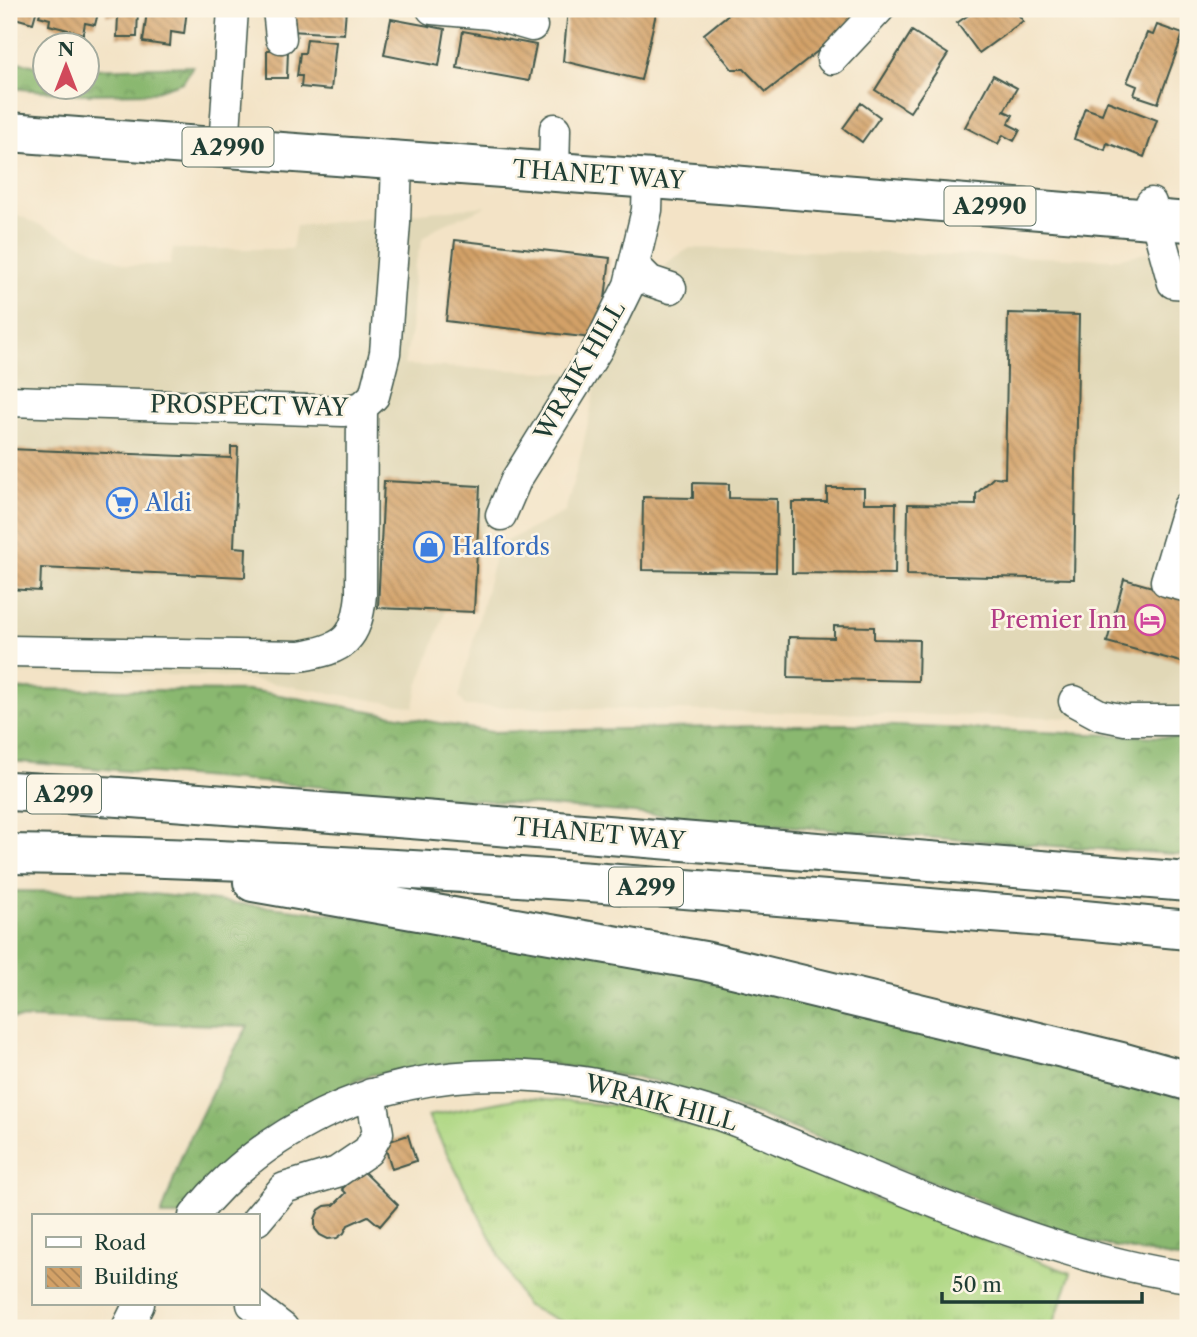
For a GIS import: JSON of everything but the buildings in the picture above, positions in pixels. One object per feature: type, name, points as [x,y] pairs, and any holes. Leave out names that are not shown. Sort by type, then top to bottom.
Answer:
[{"type":"main road","name":"THANET WAY","points":[[9,132],[1165,215]]},
{"type":"main road","name":"THANET WAY","points":[[9,791],[383,817],[1188,882]]},
{"type":"main road","name":"THANET WAY","points":[[9,854],[103,855],[382,867],[1188,930]]},
{"type":"main road","points":[[103,855],[704,961],[1188,1081]]},
{"type":"street","points":[[224,147],[233,9]]},
{"type":"street","points":[[278,9],[281,38]]},
{"type":"street","points":[[432,9],[490,11],[532,26]]},
{"type":"street","points":[[832,59],[877,9]]},
{"type":"street","points":[[554,173],[555,129]]},
{"type":"street","name":"PROSPECT WAY","points":[[9,401],[343,411],[362,407],[374,396],[385,353],[397,161]]},
{"type":"street","name":"WRAIK HILL","points":[[500,515],[516,480],[598,348],[629,285],[647,210],[648,179]]},
{"type":"street","points":[[1165,215],[1173,283],[1188,284]]},
{"type":"street","points":[[635,266],[650,281],[671,288]]},
{"type":"street","points":[[9,651],[300,656],[327,651],[341,644],[352,633],[359,615],[361,594],[362,407]]},
{"type":"street","points":[[1188,507],[1166,581],[1188,587]]},
{"type":"street","points":[[1074,701],[1100,715],[1125,720],[1188,720]]},
{"type":"street","name":"WRAIK HILL","points":[[196,1214],[230,1175],[264,1147],[303,1124],[371,1094],[418,1080],[461,1075],[515,1075],[573,1080],[639,1093],[719,1115],[923,1198],[1040,1241],[1117,1262],[1188,1277]]},
{"type":"street","points":[[259,1218],[284,1188],[337,1172],[369,1151],[379,1133],[371,1094]]},
{"type":"street","points":[[127,1328],[138,1306]]},
{"type":"street","points":[[255,1306],[283,1328]]},
{"type":"shaded area","points":[[487,206],[436,228],[423,238],[414,267],[411,331],[404,365],[569,373],[459,575],[418,686],[414,707],[235,677],[68,672],[9,674],[9,211],[127,265],[170,265],[173,249],[292,249],[296,226]]},
{"type":"shaded area","points":[[1188,245],[1188,720],[465,706],[459,696],[498,545],[565,512],[582,450],[607,334],[650,281],[672,259],[690,248],[1115,259]]},
{"type":"green space","points":[[9,60],[32,65],[32,90],[9,88]]},
{"type":"green space","points":[[193,66],[183,82],[150,93],[102,94],[102,69]]},
{"type":"green space","points":[[9,689],[256,691],[491,732],[845,724],[1188,738],[1188,855],[921,837],[9,761]]},
{"type":"green space","points":[[9,891],[143,893],[350,916],[666,963],[1188,1099],[1188,1260],[1084,1241],[759,1115],[655,1081],[550,1064],[432,1065],[370,1075],[299,1108],[226,1166],[185,1214],[162,1214],[182,1155],[222,1072],[248,1026],[9,1018]]},
{"type":"green space","points":[[520,1098],[635,1107],[799,1162],[874,1199],[1071,1273],[1052,1328],[576,1328],[525,1305],[428,1116]]},
{"type":"place","name":"Aldi","points":[[122,503]]},
{"type":"place","name":"Halfords","points":[[429,547]]},
{"type":"place","name":"Premier Inn","points":[[1150,620]]}]
